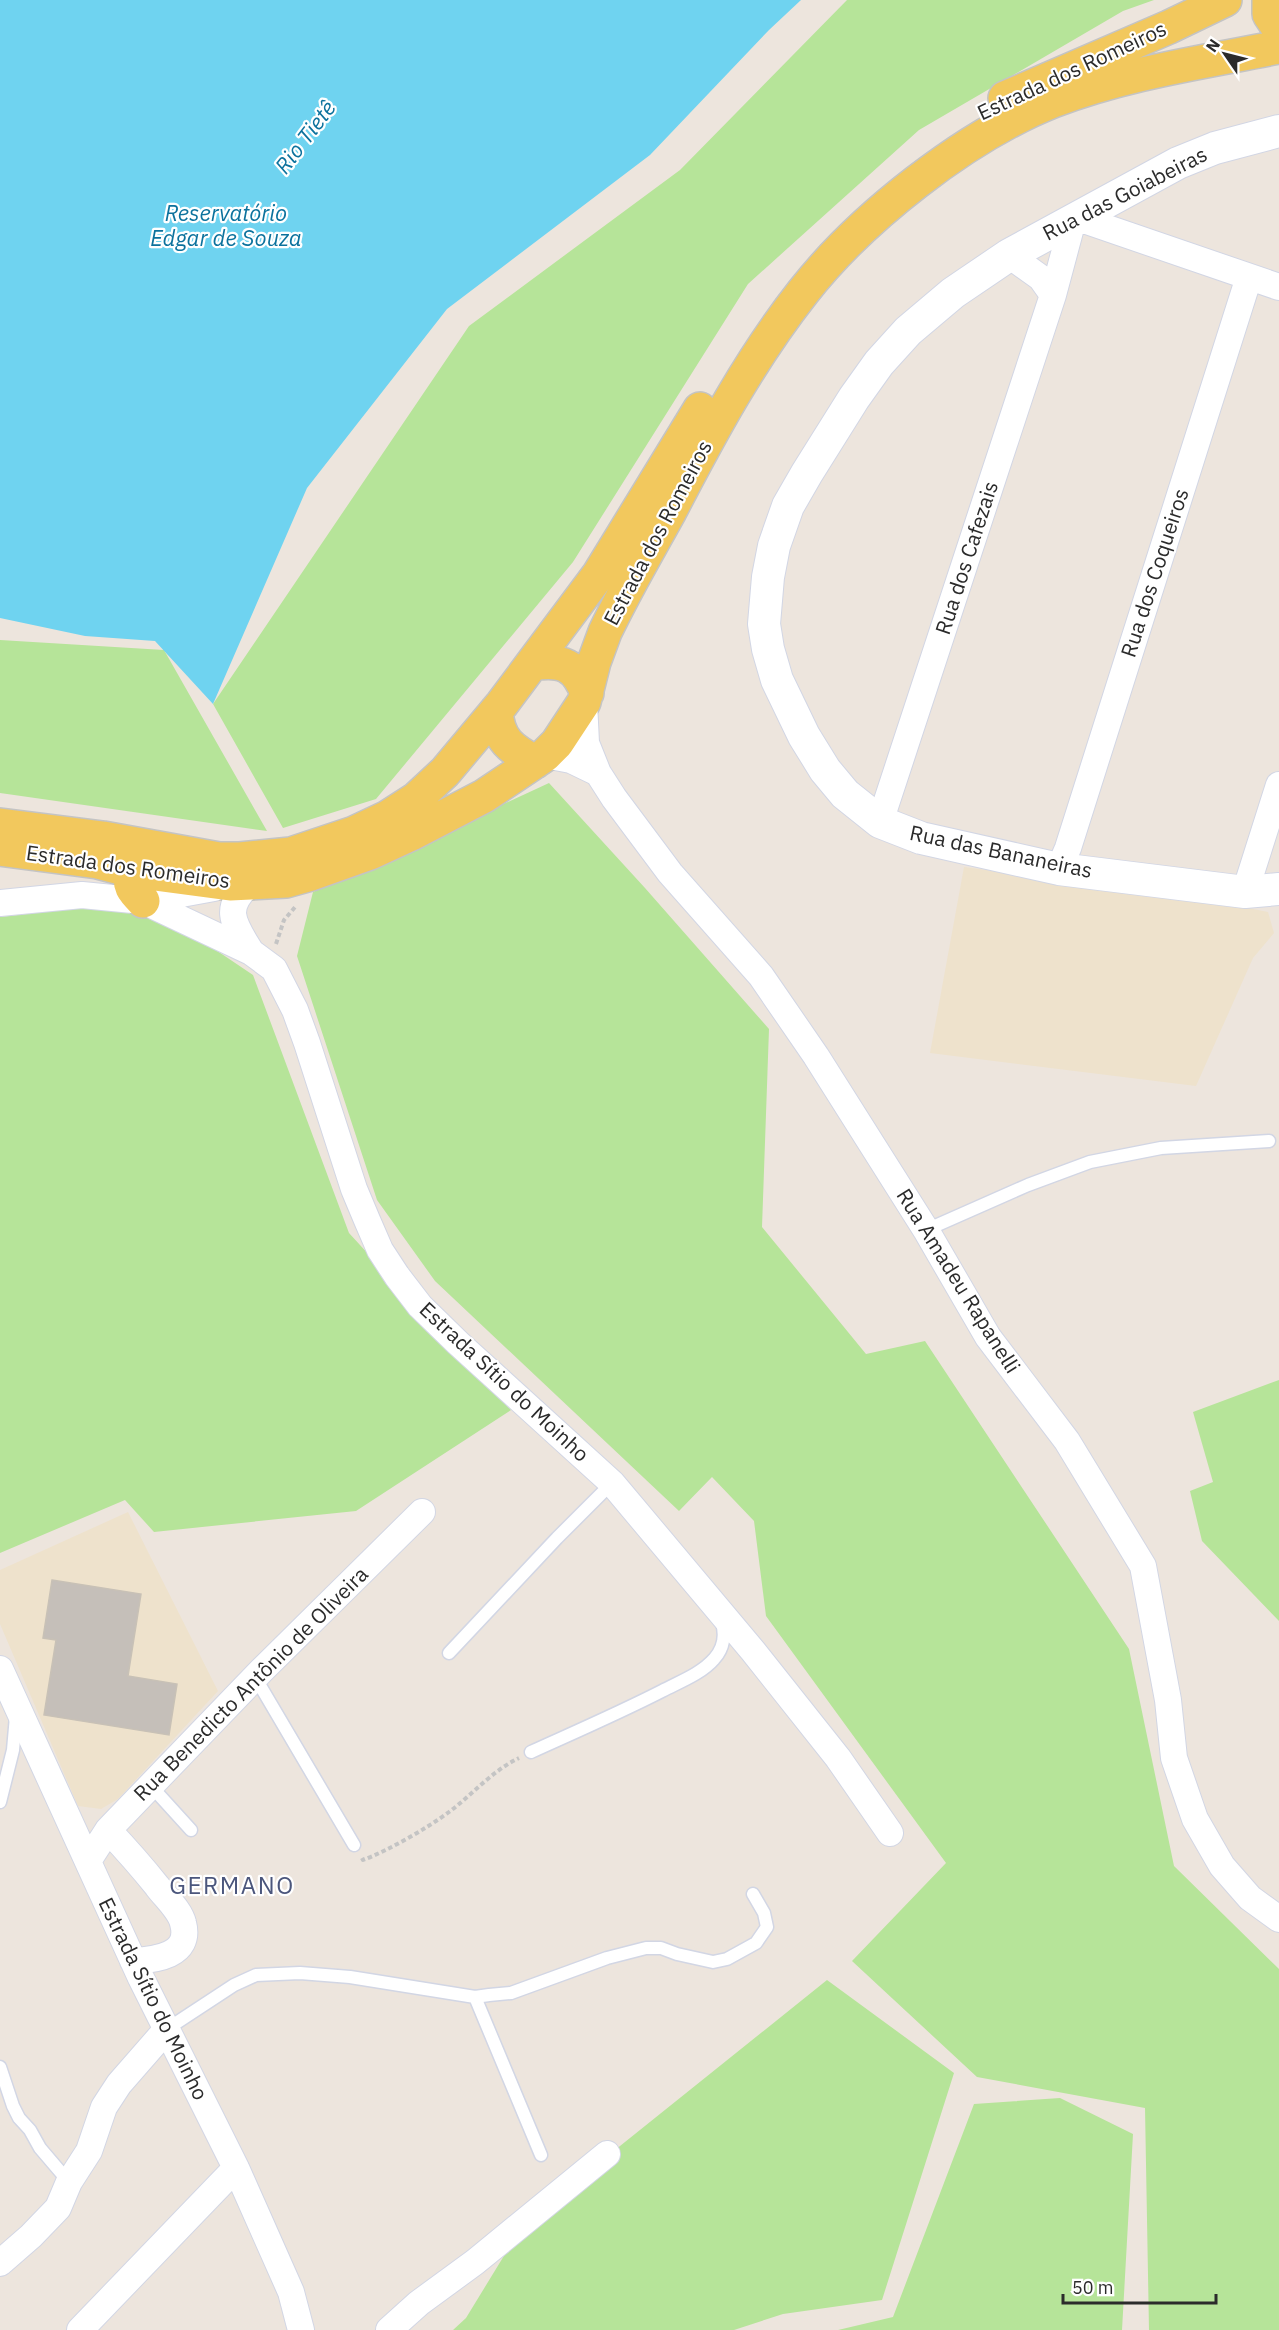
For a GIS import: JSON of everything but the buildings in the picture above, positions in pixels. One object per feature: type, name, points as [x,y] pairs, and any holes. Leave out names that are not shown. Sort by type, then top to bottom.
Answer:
[{"type":"main road","name":"Estrada dos Romeiros","points":[[0,825],[103,838],[240,860],[291,854],[354,833],[388,817],[416,799],[445,772],[496,711],[599,574],[735,351],[796,269],[852,208],[886,177],[923,149],[961,123],[1001,100],[1169,27],[1225,0]]},
{"type":"main road","points":[[1269,0],[1269,14],[1279,29]]},
{"type":"main road","name":"Estrada dos Romeiros","points":[[0,849],[98,862],[138,886],[286,881],[370,853],[484,796],[540,759],[557,743],[586,698],[594,662],[605,632],[698,457],[750,369],[802,292],[844,246],[901,195],[936,168],[982,137],[1052,102],[1092,87],[1279,47]]},
{"type":"main road","points":[[532,664],[550,661],[565,665],[582,681],[586,698]]},
{"type":"main road","points":[[496,711],[498,729],[508,744],[540,759]]},
{"type":"main road","points":[[138,886],[149,865],[179,862],[204,856]]},
{"type":"street","name":"Rua das Goiabeiras","points":[[1009,255],[1178,163],[1215,148],[1279,131]]},
{"type":"street","points":[[1076,219],[1279,287]]},
{"type":"street","name":"Rua dos Cafezais","points":[[880,822],[1076,219]]},
{"type":"street","points":[[1009,255],[1041,278],[1053,295]]},
{"type":"street","name":"Rua das Bananeiras","points":[[1009,255],[953,293],[908,331],[879,363],[854,398],[788,506],[774,546],[768,577],[764,624],[777,680],[804,736],[825,770],[846,794],[880,822],[921,838],[1059,869],[1245,892],[1279,889]]},
{"type":"street","name":"Rua dos Coqueiros","points":[[1059,869],[1249,277]]},
{"type":"street","name":"Rua Amadeu Rapanelli","points":[[586,698],[586,743],[598,773],[614,798],[670,873],[761,976],[816,1056],[926,1230],[988,1337],[1067,1441],[1143,1566],[1168,1700],[1174,1758],[1195,1819],[1222,1866],[1250,1898],[1279,1919]]},
{"type":"street","points":[[540,759],[571,760],[598,773]]},
{"type":"street","points":[[1245,892],[1279,784]]},
{"type":"street","points":[[240,884],[240,892],[233,904],[232,919],[251,952]]},
{"type":"street","points":[[0,903],[82,895],[138,886]]},
{"type":"street","name":"Estrada Sítio do Moinho","points":[[138,886],[251,952],[274,969],[295,1011],[307,1043],[358,1200],[380,1250],[397,1276],[420,1306],[458,1343],[612,1483],[715,1605],[838,1758],[890,1833]]},
{"type":"street","name":"Rua Benedicto Antônio de Oliveira","points":[[88,1861],[108,1830],[255,1677],[422,1512]]},
{"type":"street","name":"Estrada Sítio do Moinho","points":[[0,1669],[133,1961],[236,2168],[291,2292],[301,2330]]},
{"type":"street","points":[[108,1830],[139,1864],[179,1914],[184,1924],[184,1935],[175,1951],[163,1958],[133,1961]]},
{"type":"street","points":[[0,2263],[58,2208],[69,2182],[89,2151],[104,2107],[119,2084],[167,2030]]},
{"type":"street","points":[[389,2330],[419,2303],[475,2262],[607,2154]]},
{"type":"street","points":[[80,2330],[236,2168]]},
{"type":"lane","points":[[926,1230],[1028,1185],[1090,1162],[1161,1148],[1269,1141]]},
{"type":"lane","points":[[449,1653],[612,1483]]},
{"type":"lane","points":[[531,1752],[603,1721],[699,1672],[714,1660],[723,1641],[724,1629],[715,1605]]},
{"type":"lane","points":[[255,1677],[354,1845]]},
{"type":"lane","points":[[0,1802],[13,1750],[17,1706]]},
{"type":"lane","points":[[151,1786],[191,1830]]},
{"type":"lane","points":[[167,2030],[234,1985],[256,1975],[300,1973],[350,1977],[475,1996],[511,1993],[607,1958],[646,1948],[661,1948],[713,1962],[727,1959],[756,1943],[767,1927],[764,1913],[753,1894]]},
{"type":"lane","points":[[475,1996],[541,2155]]},
{"type":"lane","points":[[0,2067],[13,2106],[20,2118],[40,2148],[69,2182]]},
{"type":"path","points":[[274,969],[276,942],[284,920],[300,901]]},
{"type":"path","points":[[354,1845],[363,1860],[376,1855],[448,1812],[502,1766],[531,1752]]},
{"type":"shaded area","points":[[964,867],[1214,901],[1268,912],[1274,933],[1253,958],[1196,1086],[930,1053]]},
{"type":"shaded area","points":[[128,1512],[218,1691],[118,1799],[101,1809],[78,1806],[0,1624],[0,1570]]},
{"type":"green space","points":[[847,0],[1154,0],[1123,11],[919,130],[748,284],[573,562],[376,799],[283,828],[213,704],[469,326],[680,170]]},
{"type":"green space","points":[[0,640],[164,650],[267,831],[0,793]]},
{"type":"green space","points":[[549,783],[769,1029],[762,1227],[866,1354],[925,1341],[1129,1649],[1174,1866],[1279,1969],[1279,2330],[1149,2330],[1145,2108],[977,2077],[852,1961],[946,1863],[766,1616],[754,1521],[712,1477],[679,1511],[435,1281],[377,1200],[297,956],[313,892]]},
{"type":"green space","points":[[143,901],[253,975],[349,1233],[511,1410],[356,1511],[154,1532],[125,1500],[0,1553],[0,917]]},
{"type":"green space","points":[[1279,1380],[1279,1621],[1202,1541],[1190,1491],[1213,1482],[1193,1412]]},
{"type":"green space","points":[[827,1980],[954,2073],[882,2300],[783,2314],[734,2330],[453,2330],[466,2318],[524,2223]]},
{"type":"green space","points":[[1060,2098],[1133,2134],[1122,2330],[838,2330],[893,2317],[974,2104]]},
{"type":"water","name":"Reservatório Edgar de Souza","points":[[0,0],[801,0],[769,30],[650,155],[447,309],[307,488],[213,704],[155,641],[85,636],[0,618]]},
{"type":"district","name":"GERMANO","points":[[232,1886]]},
{"type":"water label","name":"Rio Tietê","points":[[305,137]]}]
